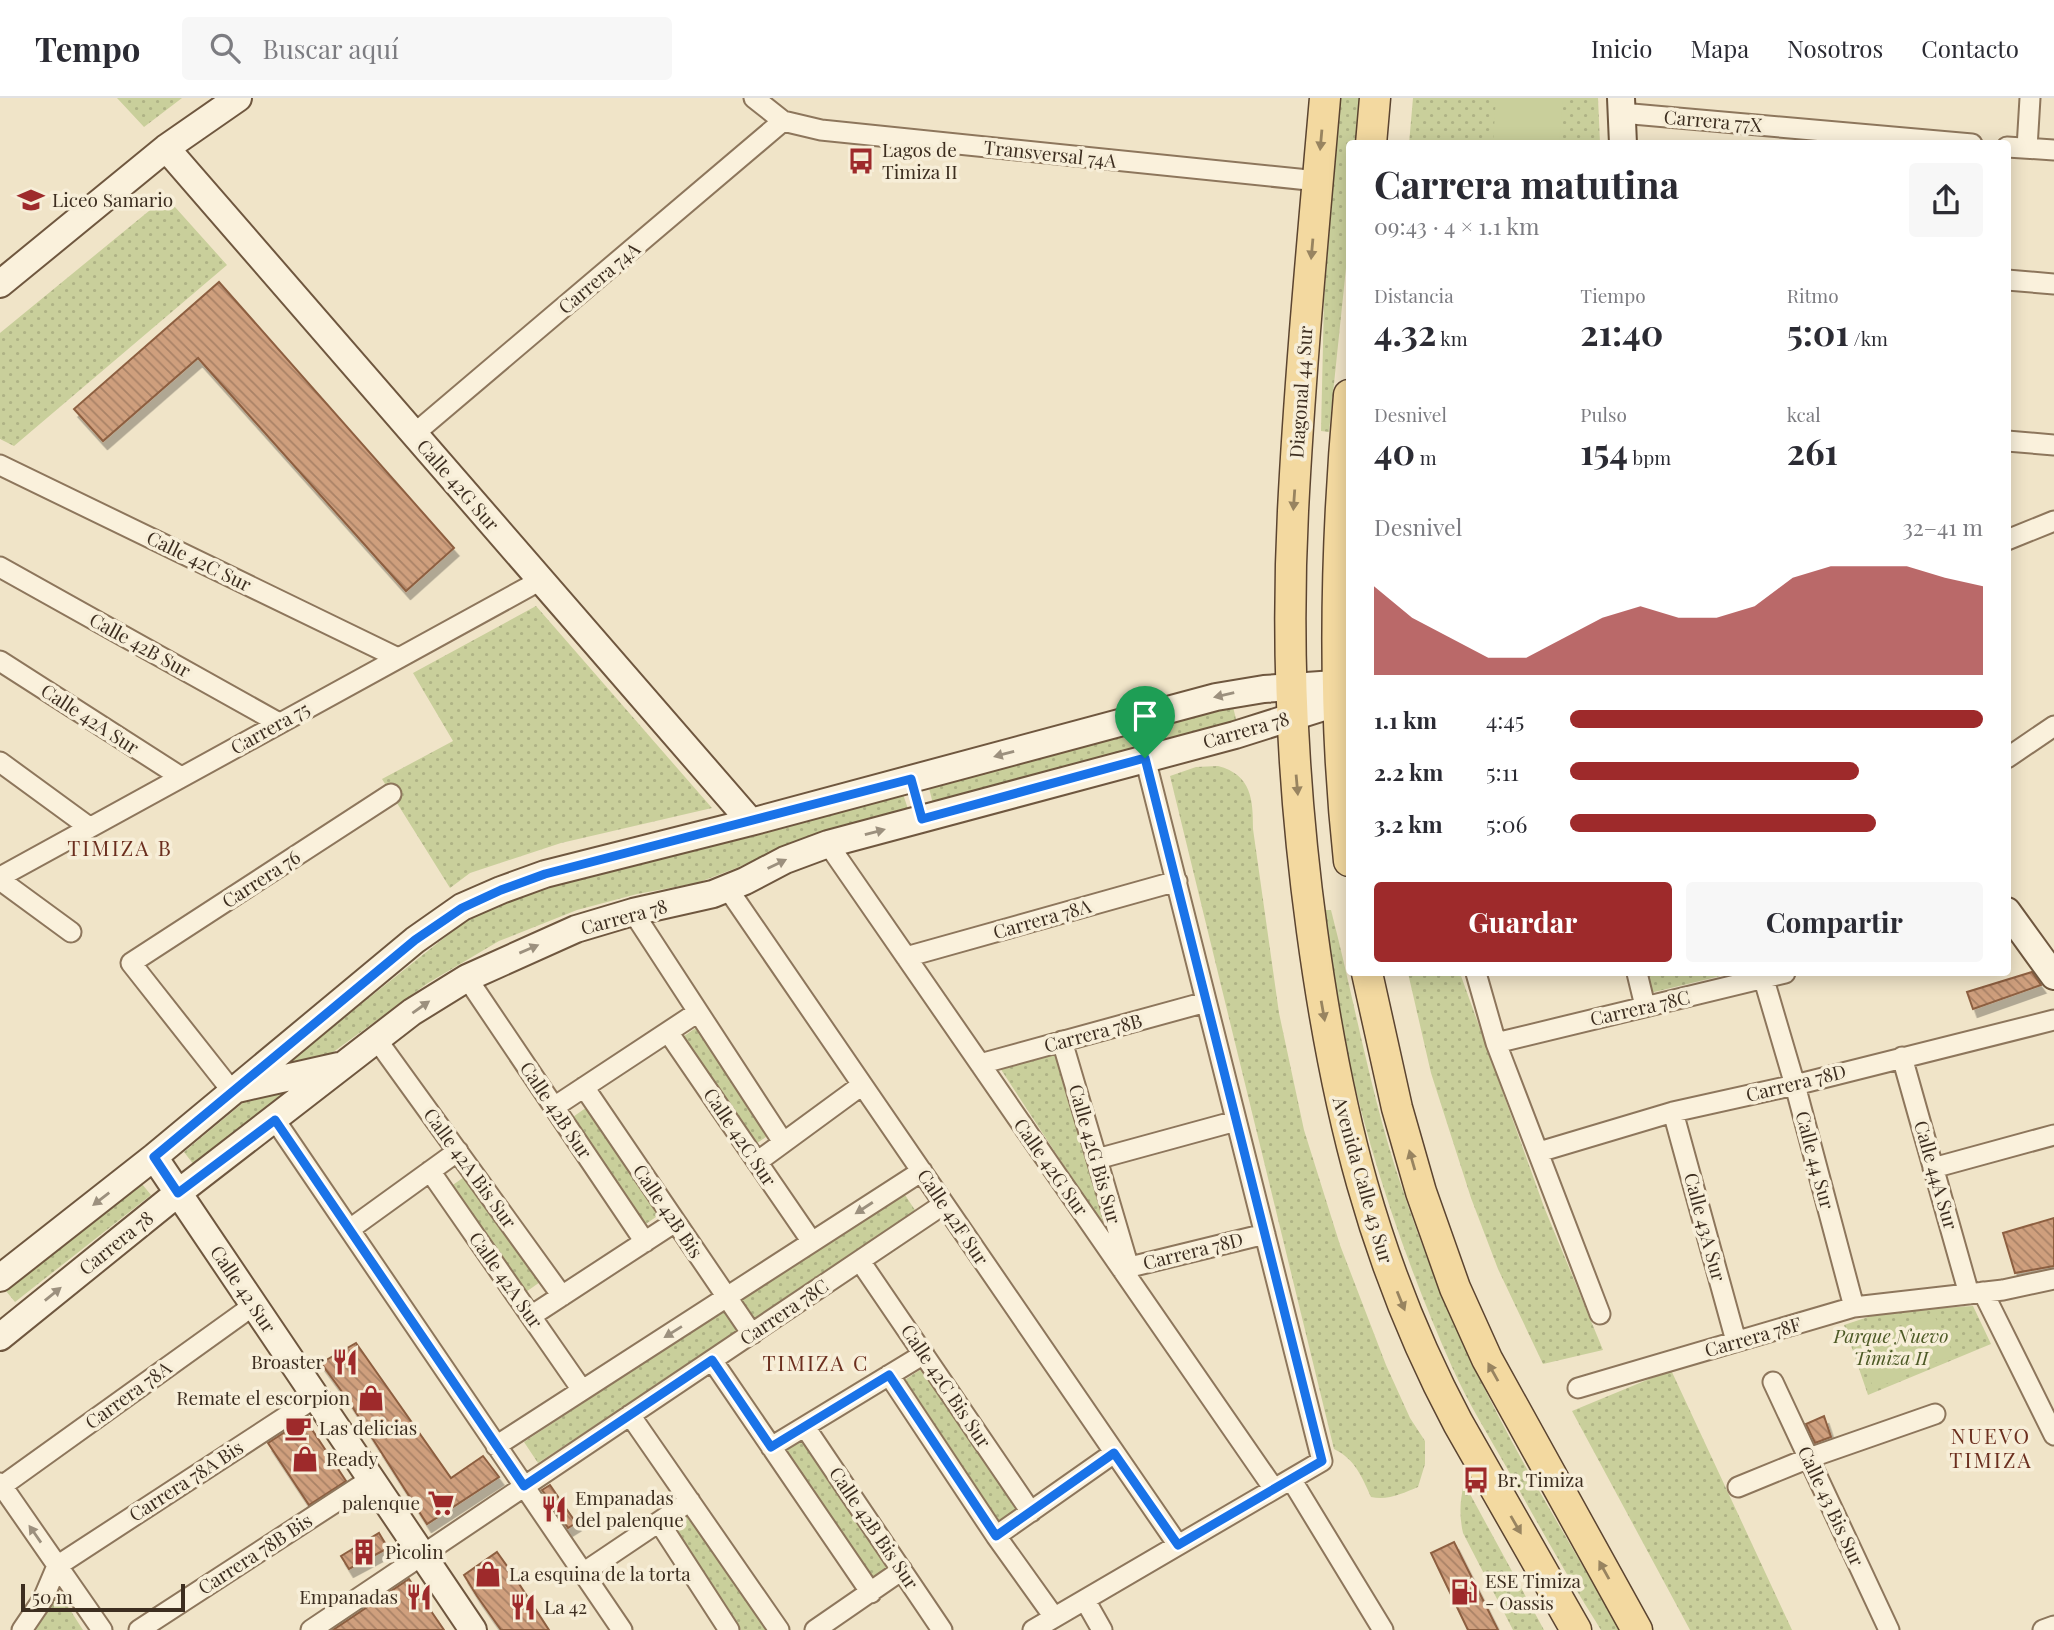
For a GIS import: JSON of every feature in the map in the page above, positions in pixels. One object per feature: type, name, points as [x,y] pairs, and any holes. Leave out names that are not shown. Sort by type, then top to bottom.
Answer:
[{"type":"main road","name":"Diagonal 44 Sur","points":[[1292,687],[1293,513],[1325,98]]},
{"type":"main road","points":[[1371,140],[1375,98]]},
{"type":"main road","points":[[1346,432],[1337,588],[1344,692],[1340,760],[1346,827]]},
{"type":"main road","name":"Avenida Calle 43 Sur","points":[[1292,687],[1305,883],[1319,984],[1350,1149],[1367,1207],[1401,1302],[1440,1390],[1576,1630]]},
{"type":"main road","points":[[1368,976],[1397,1108],[1421,1192],[1455,1288],[1487,1359],[1637,1630]]},
{"type":"street","points":[[0,284],[166,148],[238,98]]},
{"type":"street","points":[[754,98],[783,121]]},
{"type":"street","points":[[2030,98],[2017,148],[2054,150]]},
{"type":"street","points":[[1621,105],[1623,140]]},
{"type":"street","name":"Carrera 77X","points":[[1621,105],[1936,140]]},
{"type":"street","name":"Transversal 74A","points":[[783,121],[821,130],[1318,181]]},
{"type":"street","name":"Carrera 74A","points":[[414,434],[783,121]]},
{"type":"street","name":"Calle 42G Sur","points":[[166,148],[751,822]]},
{"type":"street","points":[[2011,280],[2054,284]]},
{"type":"street","points":[[2011,441],[2054,445]]},
{"type":"street","name":"Calle 42C Sur","points":[[0,465],[398,658]]},
{"type":"street","points":[[2011,538],[2054,521]]},
{"type":"street","name":"Calle 42B Sur","points":[[0,567],[279,723]]},
{"type":"street","name":"Carrera 75","points":[[0,879],[89,827],[541,580]]},
{"type":"street","name":"Calle 42A Sur","points":[[0,661],[181,777]]},
{"type":"street","name":"Carrera 78","points":[[0,1278],[154,1157],[415,940],[462,908],[501,890],[545,874],[751,822],[1216,697],[1242,691],[1292,687],[1344,692]]},
{"type":"street","name":"Carrera 78","points":[[0,1337],[178,1193],[377,1040],[437,995],[467,978],[576,929],[728,889],[785,860],[828,844],[1234,735],[1292,717],[1344,692]]},
{"type":"street","points":[[2011,755],[2054,726]]},
{"type":"street","points":[[1033,1630],[1322,1461],[1145,758]]},
{"type":"street","points":[[0,762],[89,827]]},
{"type":"street","points":[[911,779],[922,819]]},
{"type":"street","name":"Carrera 76","points":[[232,1091],[131,963],[391,794]]},
{"type":"street","name":"Calle 42G Sur","points":[[828,844],[980,1064],[1282,1484],[1383,1630]]},
{"type":"street","points":[[0,879],[71,932]]},
{"type":"street","name":"Carrera 78A","points":[[906,957],[1177,881]]},
{"type":"street","name":"Calle 42F Sur","points":[[728,889],[1178,1545]]},
{"type":"street","points":[[633,912],[783,1142]]},
{"type":"street","points":[[2011,917],[2054,976]]},
{"type":"street","points":[[1477,976],[1496,1043],[1600,1314]]},
{"type":"street","points":[[1638,976],[1645,1006]]},
{"type":"street","name":"Carrera 78C","points":[[1496,1043],[1763,976]]},
{"type":"street","name":"Calle 44 Sur","points":[[1763,976],[1796,1085],[1854,1307]]},
{"type":"street","name":"Calle 42B Sur","points":[[467,978],[645,1242]]},
{"type":"street","name":"Carrera 78B","points":[[980,1064],[1206,1002]]},
{"type":"street","points":[[554,1107],[698,1012]]},
{"type":"street","name":"Carrera 78D","points":[[1539,1152],[1673,1112],[1796,1085],[2054,1020]]},
{"type":"street","name":"Calle 42C Sur","points":[[668,1032],[812,1242]]},
{"type":"street","name":"Calle 42A Bis Sur","points":[[377,1040],[562,1296]]},
{"type":"street","name":"Calle 42G Bis Sur","points":[[1062,1041],[1097,1159],[1125,1268]]},
{"type":"street","name":"Calle 44A Sur","points":[[1902,1057],[1933,1168],[1976,1293],[2054,1435]]},
{"type":"street","points":[[232,1091],[346,1064]]},
{"type":"street","points":[[757,1162],[862,1085]]},
{"type":"street","name":"Calle 42B Bis","points":[[584,1087],[752,1334]]},
{"type":"street","name":"Calle 43A Sur","points":[[1673,1112],[1736,1342]]},
{"type":"street","points":[[275,1120],[622,1630]]},
{"type":"street","points":[[1097,1159],[1236,1121]]},
{"type":"street","points":[[1933,1168],[2054,1135]]},
{"type":"street","points":[[350,1229],[458,1151]]},
{"type":"street","name":"Calle 42 Sur","points":[[154,1157],[472,1630]]},
{"type":"street","name":"Calle 42A Sur","points":[[430,1171],[582,1390]]},
{"type":"street","points":[[496,1446],[922,1171]]},
{"type":"street","name":"Carrera 78C","points":[[311,1630],[944,1204]]},
{"type":"street","points":[[531,1316],[675,1222]]},
{"type":"street","name":"Carrera 78D","points":[[1125,1268],[1265,1234]]},
{"type":"street","name":"Calle 42C Bis Sur","points":[[860,1261],[1031,1512]]},
{"type":"street","name":"Carrera 78F","points":[[1578,1388],[1854,1307],[1976,1293],[2054,1279]]},
{"type":"street","name":"Carrera 78A","points":[[3,1494],[254,1306]]},
{"type":"street","points":[[771,1447],[924,1354]]},
{"type":"street","points":[[712,1360],[871,1593]]},
{"type":"street","points":[[889,1375],[996,1536],[1054,1617]]},
{"type":"street","name":"Calle 43 Bis Sur","points":[[1773,1382],[1889,1630]]},
{"type":"street","name":"Carrera 78A Bis","points":[[57,1566],[316,1397]]},
{"type":"street","points":[[1738,1487],[1809,1458],[1935,1414]]},
{"type":"street","points":[[630,1415],[779,1630]]},
{"type":"street","name":"Calle 42B Bis Sur","points":[[805,1427],[942,1630]]},
{"type":"street","points":[[996,1536],[1114,1453]]},
{"type":"street","name":"Carrera 78B Bis","points":[[139,1630],[371,1479]]},
{"type":"street","points":[[3,1494],[102,1630]]},
{"type":"street","points":[[583,1573],[690,1501]]},
{"type":"street","points":[[659,1522],[729,1630]]},
{"type":"street","points":[[22,1630],[43,1599],[57,1566]]},
{"type":"street","points":[[815,1630],[902,1570]]},
{"type":"street","points":[[1085,1600],[1102,1630]]},
{"type":"street","points":[[2043,1630],[2054,1626]]},
{"type":"green space","points":[[117,98],[182,98],[144,127]]},
{"type":"green space","points":[[1340,98],[1361,98],[1358,140],[1346,140],[1346,268],[1329,432],[1321,431],[1324,300]]},
{"type":"green space","points":[[1413,98],[1598,98],[1600,140],[1409,140]]},
{"type":"green space","points":[[1496,98],[1563,98],[1559,140],[1493,140]]},
{"type":"green space","points":[[166,197],[227,265],[14,446],[0,439],[0,333]]},
{"type":"green space","points":[[536,606],[712,808],[561,843],[470,873],[450,888],[382,779],[453,741],[413,673]]},
{"type":"green space","points":[[1233,707],[1237,723],[933,804],[929,788]]},
{"type":"green space","points":[[1218,766],[1229,770],[1244,782],[1251,799],[1279,1013],[1304,1130],[1340,1245],[1386,1365],[1410,1418],[1425,1441],[1425,1464],[1418,1487],[1389,1497],[1371,1497],[1353,1463],[1334,1449],[1170,776],[1196,767]]},
{"type":"green space","points":[[903,794],[909,812],[788,844],[697,883],[637,894],[577,910],[499,941],[428,983],[325,1058],[280,1069],[474,914],[542,886],[759,835]]},
{"type":"green space","points":[[1322,910],[1331,910],[1391,1154],[1444,1300],[1507,1433],[1620,1630],[1601,1630],[1542,1531],[1452,1367],[1387,1200],[1355,1087],[1331,970]]},
{"type":"green space","points":[[1409,976],[1461,976],[1544,1207],[1603,1350],[1543,1364],[1498,1269],[1471,1198],[1431,1073]]},
{"type":"green space","points":[[1646,976],[1721,976],[1650,993]]},
{"type":"green space","points":[[700,1025],[773,1132],[753,1146],[680,1039]]},
{"type":"green space","points":[[1059,1049],[1110,1236],[1000,1068]]},
{"type":"green space","points":[[298,1086],[194,1165],[184,1152],[244,1102]]},
{"type":"green space","points":[[590,1105],[663,1212],[643,1226],[570,1119]]},
{"type":"green space","points":[[467,1175],[543,1280],[523,1294],[447,1189]]},
{"type":"green space","points":[[142,1184],[151,1195],[15,1302],[6,1291]]},
{"type":"green space","points":[[903,1192],[917,1213],[538,1463],[524,1442]]},
{"type":"green space","name":"Parque Nuevo Timiza II","points":[[1973,1306],[1991,1344],[1868,1395],[1844,1325],[1883,1312]]},
{"type":"green space","points":[[1933,1313],[1954,1355],[1874,1389],[1856,1346]]},
{"type":"green space","points":[[923,1368],[1018,1508],[998,1522],[903,1381]]},
{"type":"green space","points":[[1671,1370],[1792,1630],[1690,1630],[1572,1411]]},
{"type":"green space","points":[[799,1433],[894,1574],[874,1587],[778,1447]]},
{"type":"green space","points":[[1464,1483],[1544,1630],[1513,1630],[1463,1533],[1460,1508]]},
{"type":"green space","points":[[686,1506],[770,1630],[741,1630],[666,1520]]},
{"type":"green space","points":[[56,1588],[83,1630],[34,1630],[46,1615]]},
{"type":"building","points":[[219,282],[454,548],[406,591],[198,358],[103,441],[74,409]]},
{"type":"building","points":[[2032,972],[2041,985],[1973,1009],[1967,992]]},
{"type":"building","points":[[2054,1218],[2054,1266],[2015,1273],[2003,1233]]},
{"type":"building","points":[[356,1343],[451,1478],[483,1456],[499,1477],[427,1524],[348,1400],[321,1363]]},
{"type":"building","points":[[1824,1416],[1831,1437],[1815,1443],[1806,1424]]},
{"type":"building","points":[[305,1419],[346,1481],[309,1505],[268,1443]]},
{"type":"building","points":[[550,1485],[576,1523],[568,1528],[542,1490]]},
{"type":"building","name":"Picolin","points":[[379,1533],[388,1548],[349,1569],[341,1556]]},
{"type":"building","name":"ESE Timiza - Oassis","points":[[1454,1542],[1498,1630],[1468,1630],[1431,1553]]},
{"type":"building","points":[[497,1552],[549,1630],[501,1630],[477,1596],[464,1575]]},
{"type":"building","points":[[409,1579],[444,1630],[333,1630]]},
{"type":"place","name":"Lagos de Timiza II","points":[[861,161]]},
{"type":"place","name":"Liceo Samario","points":[[31,200]]},
{"type":"place","name":"Broaster","points":[[345,1362]]},
{"type":"place","name":"Remate el escorpion","points":[[371,1398]]},
{"type":"place","name":"Las delicias","points":[[298,1428]]},
{"type":"place","name":"Ready","points":[[305,1459]]},
{"type":"place","name":"Br. Timiza","points":[[1476,1480]]},
{"type":"place","name":"palenque","points":[[441,1503]]},
{"type":"place","name":"Empanadas del palenque","points":[[554,1509]]},
{"type":"place","name":"Picolin","points":[[364,1552]]},
{"type":"place","name":"La esquina de la torta","points":[[488,1574]]},
{"type":"place","name":"ESE Timiza - Oassis","points":[[1464,1592]]},
{"type":"place","name":"Empanadas","points":[[419,1597]]},
{"type":"place","name":"La 42","points":[[523,1607]]},
{"type":"district","name":"TIMIZA B","points":[[120,849]]},
{"type":"district","name":"TIMIZA C","points":[[816,1364]]},
{"type":"district","name":"NUEVO TIMIZA","points":[[1991,1449]]},
{"type":"route","points":[[1145,758],[1322,1461],[1178,1545],[1114,1453],[996,1536],[889,1375],[771,1447],[712,1360],[524,1486],[275,1120],[178,1193],[154,1157],[415,940],[462,908],[501,890],[545,874],[911,779],[922,819],[1145,758]]}]
